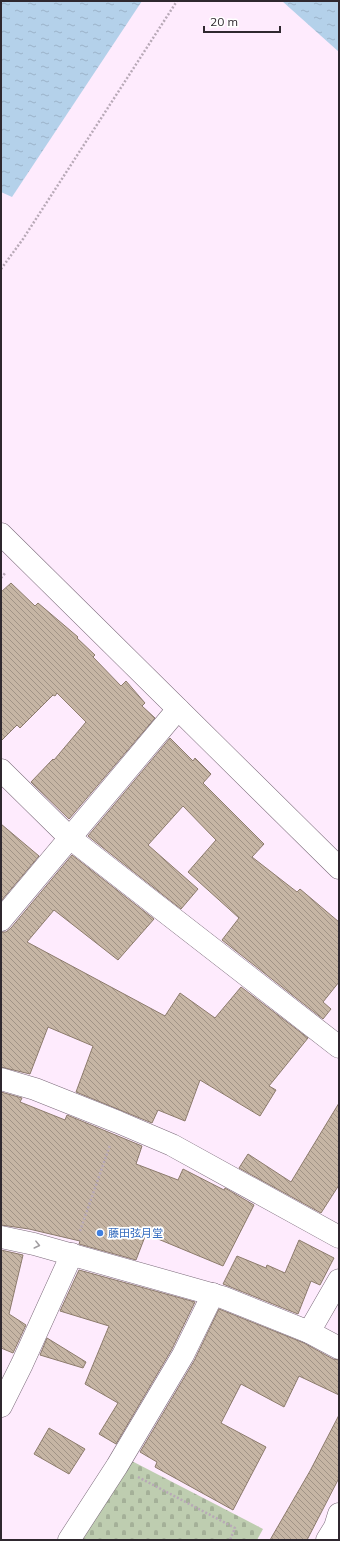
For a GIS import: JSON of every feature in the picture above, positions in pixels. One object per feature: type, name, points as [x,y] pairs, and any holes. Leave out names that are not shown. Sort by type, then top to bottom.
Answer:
[{"type":"street","points":[[1,534],[339,868]]},
{"type":"street","points":[[1,920],[178,709]]},
{"type":"street","points":[[1,770],[70,838],[339,1047]]},
{"type":"street","points":[[1,1078],[35,1089],[172,1145],[339,1236]]},
{"type":"street","points":[[1,1237],[72,1254],[213,1294],[309,1332],[339,1348]]},
{"type":"street","points":[[1,1406],[22,1364],[72,1254]]},
{"type":"street","points":[[309,1332],[339,1280]]},
{"type":"street","points":[[69,1540],[117,1466],[183,1355],[213,1294]]},
{"type":"street","points":[[327,1540],[335,1527],[339,1514]]},
{"type":"path","points":[[1,269],[40,213],[177,1]]},
{"type":"path","points":[[72,1254],[118,1122]]},
{"type":"path","points":[[117,1466],[235,1528],[230,1540]]},
{"type":"green space","points":[[126,1458],[263,1529],[257,1540],[78,1540]]},
{"type":"water","points":[[1,1],[142,1],[12,197],[1,192]]},
{"type":"water","points":[[282,1],[339,1],[339,52]]},
{"type":"building","points":[[11,583],[35,606],[38,603],[78,637],[77,638],[95,655],[93,657],[121,686],[126,681],[145,703],[142,706],[155,718],[69,819],[31,782],[53,759],[54,760],[86,722],[57,693],[55,696],[53,695],[20,728],[17,725],[1,741],[1,592]]},
{"type":"building","points":[[170,738],[193,761],[195,758],[211,774],[203,783],[264,844],[252,857],[297,892],[300,889],[339,922],[339,982],[323,1002],[331,1009],[323,1019],[222,940],[239,918],[188,872],[216,840],[183,806],[148,845],[198,889],[181,909],[88,836]]},
{"type":"building","points":[[1,824],[39,856],[1,901]]},
{"type":"building","points":[[72,855],[154,919],[118,960],[54,910],[27,942],[165,1016],[180,993],[215,1018],[241,987],[308,1038],[269,1086],[276,1090],[260,1116],[200,1080],[185,1121],[158,1110],[152,1123],[76,1092],[93,1046],[48,1027],[30,1074],[1,1067],[1,932],[6,932],[11,928]]},
{"type":"building","points":[[1,1092],[22,1098],[20,1102],[65,1120],[67,1115],[142,1146],[136,1164],[178,1180],[183,1169],[224,1190],[225,1188],[254,1205],[223,1266],[146,1234],[136,1260],[79,1244],[80,1241],[29,1229],[1,1225]]},
{"type":"building","points":[[339,1103],[339,1185],[321,1213],[239,1168],[248,1154],[291,1182]]},
{"type":"building","points":[[299,1240],[334,1258],[320,1285],[311,1281],[298,1314],[223,1284],[237,1256],[266,1268],[267,1265],[285,1273]]},
{"type":"building","points":[[1,1250],[23,1255],[9,1314],[26,1325],[13,1353],[1,1348]]},
{"type":"building","points":[[79,1270],[195,1302],[172,1349],[116,1444],[99,1434],[118,1403],[85,1384],[109,1326],[60,1311]]},
{"type":"building","points":[[219,1309],[304,1343],[333,1359],[339,1360],[339,1395],[299,1376],[284,1407],[241,1384],[221,1423],[266,1447],[233,1510],[155,1467],[157,1462],[140,1452],[194,1361]]},
{"type":"building","points":[[47,1338],[86,1362],[83,1368],[40,1355]]},
{"type":"building","points":[[339,1415],[339,1478],[307,1540],[270,1540],[310,1471]]},
{"type":"building","points":[[49,1428],[85,1449],[69,1474],[34,1454]]},
{"type":"place","name":"藤田弦月堂","points":[[100,1233]]}]
